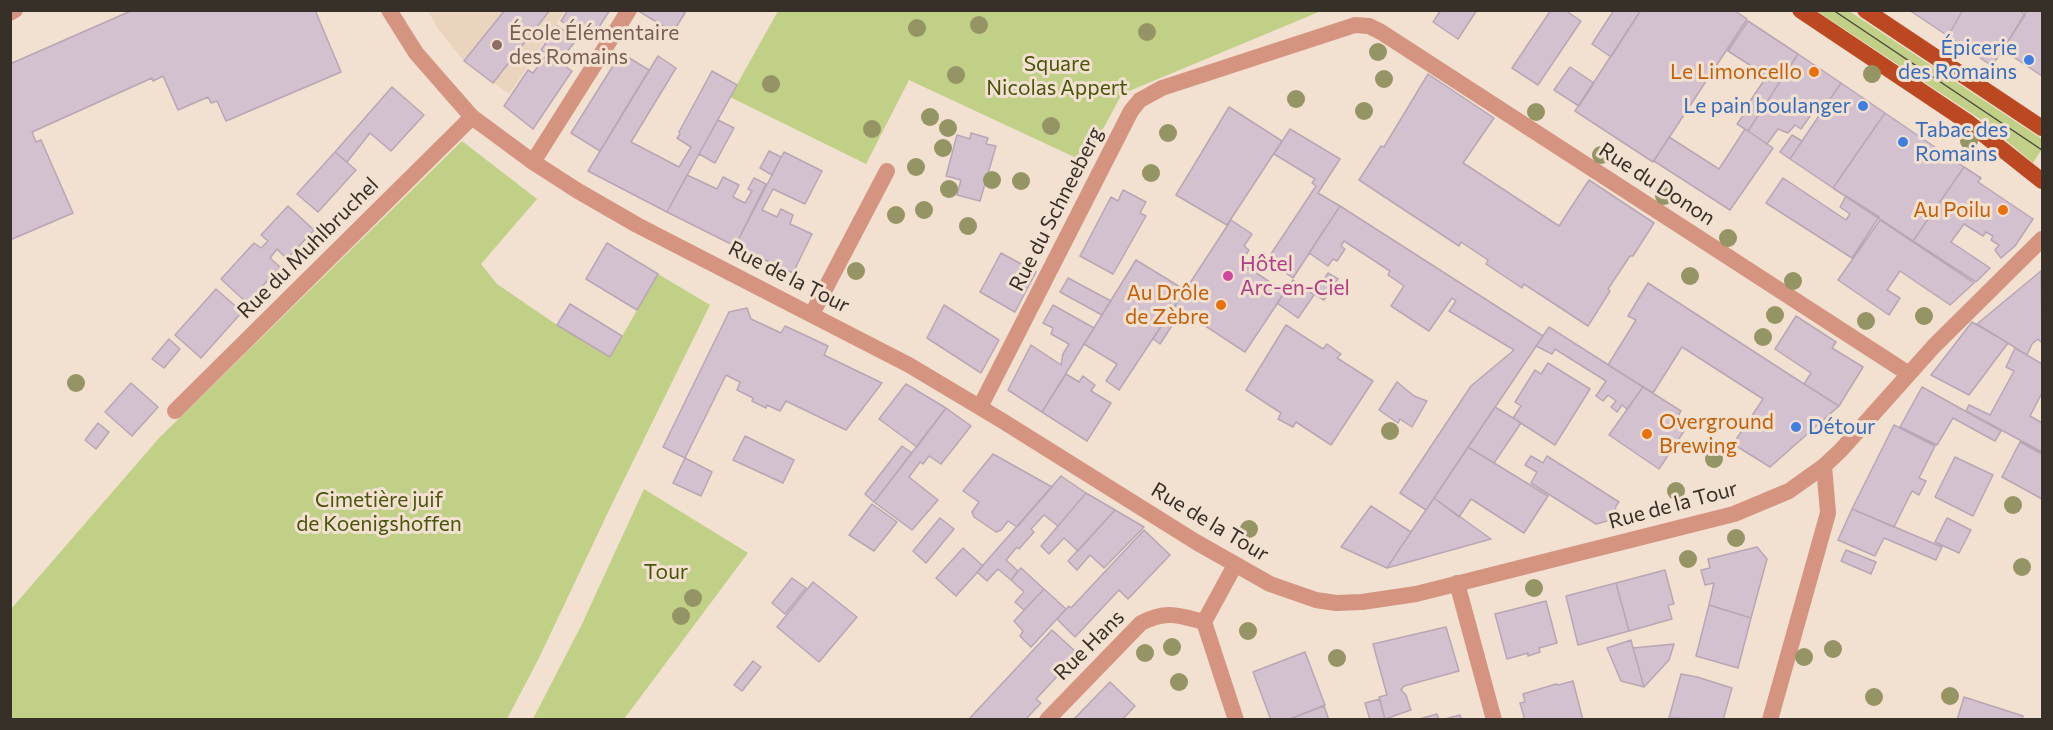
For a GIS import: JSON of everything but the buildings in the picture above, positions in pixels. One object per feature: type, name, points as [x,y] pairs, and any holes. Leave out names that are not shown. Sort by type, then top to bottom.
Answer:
[{"type":"main road","points":[[1800,10],[1969,123],[2043,181]]},
{"type":"main road","points":[[1865,10],[2043,128]]},
{"type":"street","points":[[10,13],[15,10]]},
{"type":"street","name":"Rue de la Tour","points":[[389,10],[416,54],[472,117],[533,162],[578,191],[637,225],[909,365],[1235,565],[1270,584],[1293,593],[1336,603],[1362,602],[1416,594],[1734,514],[1789,491],[1824,466],[1841,450],[1934,346],[2043,239]]},
{"type":"street","points":[[533,162],[629,10]]},
{"type":"street","name":"Rue du Schneeberg","points":[[980,407],[1131,111],[1140,100],[1162,88],[1344,27],[1369,26],[1381,32]]},
{"type":"street","name":"Rue du Donon","points":[[1381,32],[1909,374]]},
{"type":"street","name":"Rue du Muhlbruchel","points":[[175,411],[472,117]]},
{"type":"street","points":[[812,314],[887,171]]},
{"type":"street","points":[[1770,720],[1828,513],[1824,466]]},
{"type":"street","points":[[1235,565],[1204,622],[1236,720]]},
{"type":"street","points":[[1456,583],[1494,720]]},
{"type":"street","name":"Rue Hans","points":[[1047,720],[1141,623],[1155,616],[1174,614],[1204,622]]},
{"type":"shaded area","name":"École Élémentaire des Romains","points":[[428,11],[565,11],[509,94],[464,61],[438,29]]},
{"type":"green space","name":"Square Nicolas Appert","points":[[778,11],[1321,11],[1122,94],[1085,162],[909,80],[866,164],[730,97]]},
{"type":"green space","points":[[1817,11],[1849,11],[2042,139],[2042,149],[2033,163],[1983,121]]},
{"type":"green space","name":"Cimetière juif de Koenigshoffen","points":[[462,141],[537,199],[481,264],[497,284],[557,325],[610,357],[658,274],[710,305],[539,658],[507,719],[11,720],[11,609],[160,437]]},
{"type":"green space","name":"Tour","points":[[644,489],[748,553],[624,719],[533,719],[582,624]]},
{"type":"tram line","points":[[1833,10],[2042,150]]},
{"type":"place","name":"École Élémentaire des Romains","points":[[497,45]]},
{"type":"place","name":"Épicerie des Romains","points":[[2029,60]]},
{"type":"place","name":"Le Limoncello","points":[[1814,72]]},
{"type":"place","name":"Le pain boulanger","points":[[1863,106]]},
{"type":"place","name":"Tabac des Romains","points":[[1903,142]]},
{"type":"place","name":"Au Poilu","points":[[2003,210]]},
{"type":"place","name":"Hôtel Arc-en-Ciel","points":[[1228,276]]},
{"type":"place","name":"Au Drôle de Zèbre","points":[[1221,305]]},
{"type":"place","name":"Détour","points":[[1796,427]]},
{"type":"place","name":"Overground Brewing","points":[[1647,434]]}]
